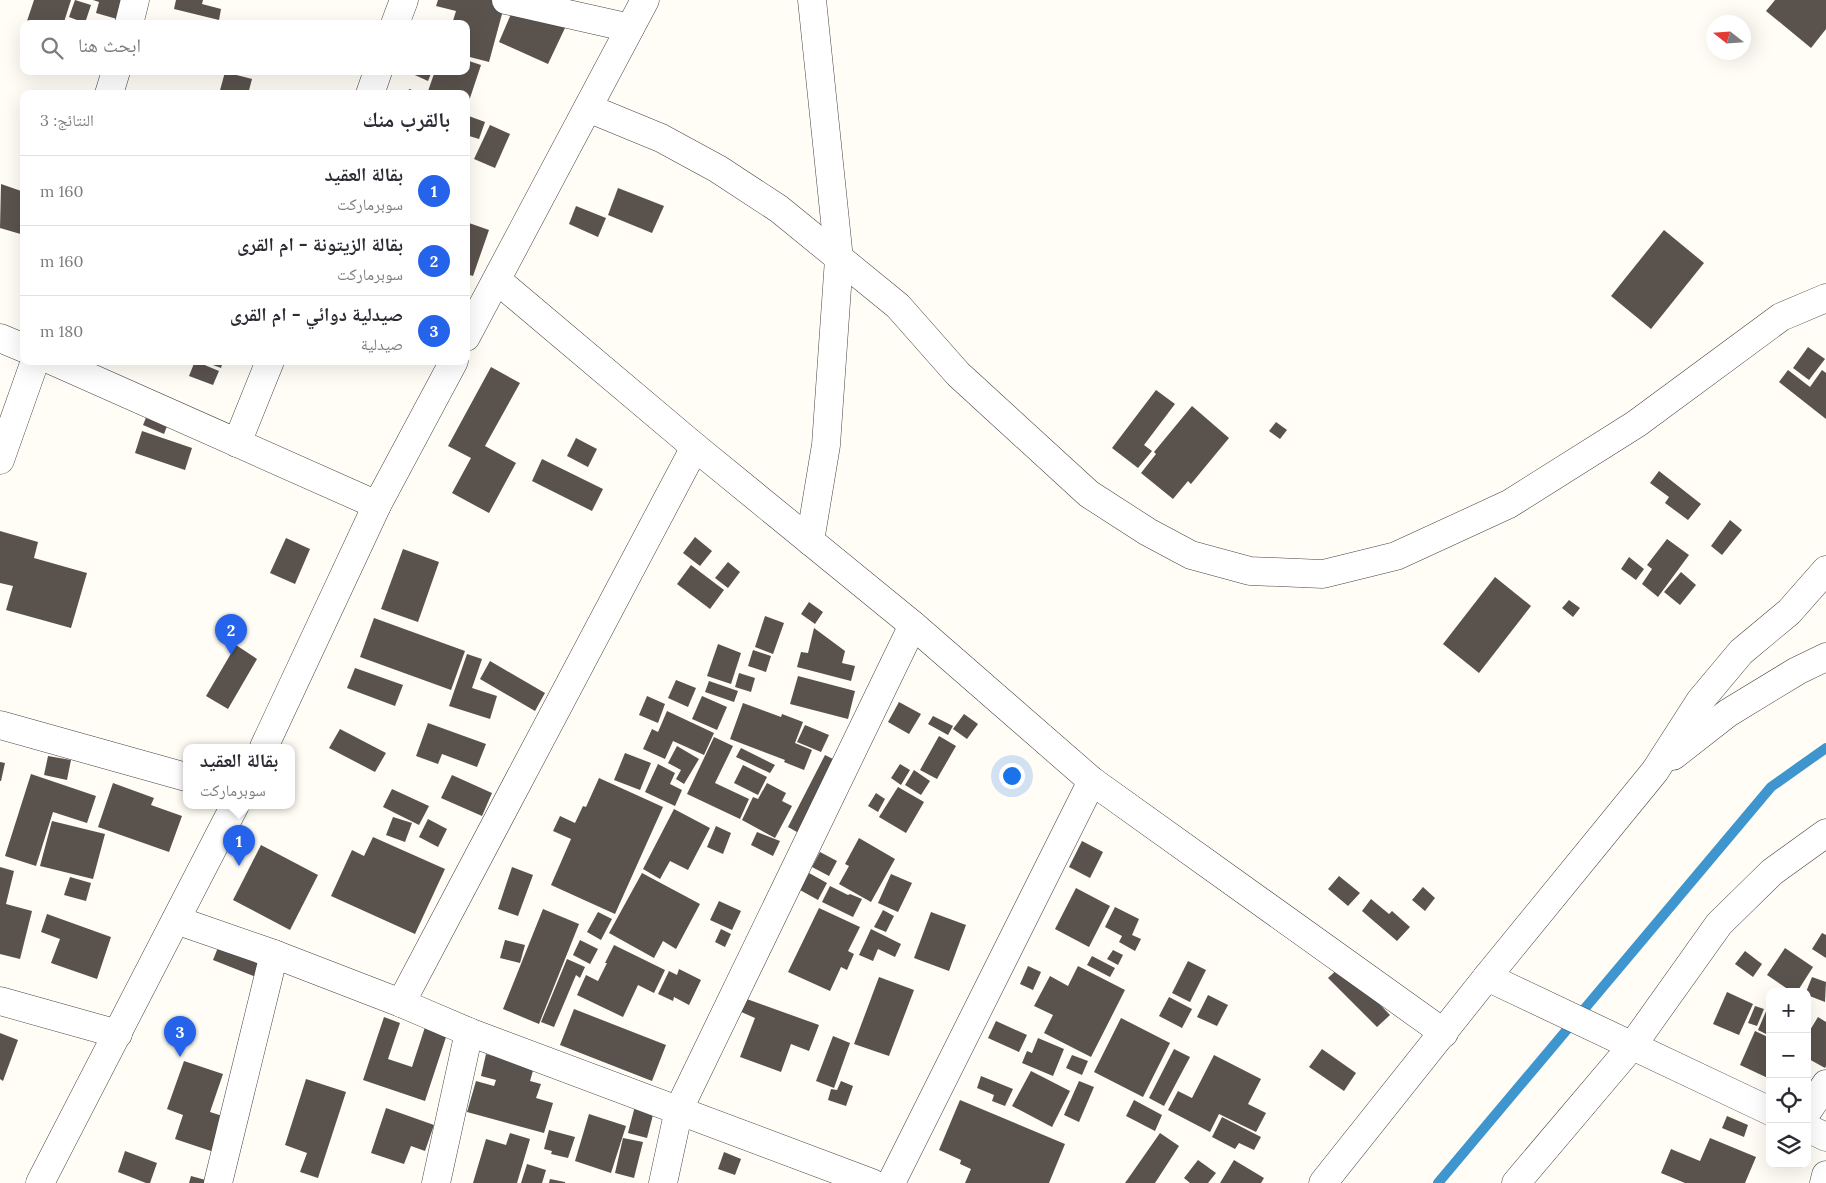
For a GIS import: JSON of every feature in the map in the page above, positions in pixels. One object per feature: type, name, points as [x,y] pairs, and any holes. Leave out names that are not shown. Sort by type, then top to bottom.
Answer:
[{"type":"street","points":[[130,20],[135,0]]},
{"type":"street","points":[[396,20],[404,0]]},
{"type":"street","points":[[506,0],[630,28]]},
{"type":"street","points":[[470,331],[645,0]]},
{"type":"street","points":[[810,541],[826,445],[840,259],[812,0]]},
{"type":"street","points":[[111,90],[115,75]]},
{"type":"street","points":[[371,90],[377,75]]},
{"type":"street","points":[[588,108],[661,138],[718,169],[779,210],[898,306],[958,374],[1090,494],[1148,532],[1191,555],[1250,571],[1323,574],[1396,556],[1509,504],[1636,424],[1781,317],[1826,298]]},
{"type":"street","points":[[497,280],[695,447],[913,625],[1092,781],[1444,1033]]},
{"type":"street","points":[[0,338],[20,346]]},
{"type":"street","points":[[0,460],[34,365]]},
{"type":"street","points":[[62,365],[377,505]]},
{"type":"street","points":[[238,443],[268,365]]},
{"type":"street","points":[[265,744],[377,505],[452,365]]},
{"type":"street","points":[[401,1003],[695,447]]},
{"type":"street","points":[[1323,1183],[1487,977],[1655,771],[1700,701],[1741,652],[1789,612],[1826,570]]},
{"type":"street","points":[[663,1183],[679,1109],[913,625]]},
{"type":"street","points":[[1655,771],[1728,713],[1797,670],[1826,657]]},
{"type":"street","points":[[0,725],[183,776]]},
{"type":"street","points":[[892,1183],[1092,781]]},
{"type":"street","points":[[40,1183],[233,809]]},
{"type":"street","points":[[1516,1183],[1623,1042],[1719,924],[1772,872],[1826,833]]},
{"type":"street","points":[[176,920],[274,954],[401,1003],[469,1032],[679,1109],[872,1183]]},
{"type":"street","points":[[218,1183],[274,954]]},
{"type":"street","points":[[1487,977],[1766,1109]]},
{"type":"street","points":[[0,1001],[118,1034]]},
{"type":"street","points":[[436,1183],[469,1032]]},
{"type":"street","points":[[1811,1106],[1826,1084]]},
{"type":"street","points":[[1811,1130],[1826,1137]]},
{"type":"street","points":[[1824,1183],[1826,1175]]},
{"type":"building","points":[[34,0],[71,0],[65,20],[27,20]]},
{"type":"building","points":[[75,0],[91,5],[86,20],[77,20],[69,17]]},
{"type":"building","points":[[93,0],[123,0],[117,19],[96,13],[99,2]]},
{"type":"building","points":[[176,0],[203,0],[202,4],[221,9],[219,20],[174,9]]},
{"type":"building","points":[[438,0],[494,0],[505,3],[489,62],[470,57],[470,20],[453,20],[456,11],[436,6]]},
{"type":"building","points":[[517,0],[573,11],[548,64],[499,42]]},
{"type":"building","points":[[1775,0],[1826,0],[1826,29],[1811,48],[1766,11]]},
{"type":"building","points":[[470,61],[481,65],[470,98],[470,90],[428,90],[434,75],[470,75]]},
{"type":"building","points":[[224,75],[237,75],[252,79],[249,90],[220,90]]},
{"type":"building","points":[[415,75],[430,75],[428,81]]},
{"type":"building","points":[[470,116],[485,122],[479,139],[470,136]]},
{"type":"building","points":[[490,125],[510,134],[495,168],[474,159]]},
{"type":"building","points":[[1,184],[20,191],[20,234],[0,228]]},
{"type":"building","points":[[618,188],[664,206],[652,233],[608,215]]},
{"type":"building","points":[[576,206],[606,218],[598,237],[569,224]]},
{"type":"building","points":[[470,223],[489,230],[473,276],[470,275]]},
{"type":"building","points":[[1664,230],[1704,263],[1651,329],[1611,296]]},
{"type":"building","points":[[1808,347],[1825,359],[1809,380],[1793,368]]},
{"type":"building","points":[[193,365],[205,365],[219,371],[213,385],[189,376]]},
{"type":"building","points":[[491,367],[520,383],[485,446],[516,463],[489,513],[452,493],[471,458],[448,446]]},
{"type":"building","points":[[1788,370],[1810,387],[1822,370],[1826,373],[1826,419],[1779,382]]},
{"type":"building","points":[[1156,390],[1175,404],[1144,445],[1152,451],[1138,468],[1112,448]]},
{"type":"building","points":[[152,403],[173,411],[164,434],[143,425]]},
{"type":"building","points":[[1192,406],[1229,438],[1191,484],[1188,481],[1173,499],[1141,473],[1156,454],[1154,452]]},
{"type":"building","points":[[1276,422],[1287,430],[1280,439],[1269,431]]},
{"type":"building","points":[[142,431],[192,448],[185,470],[135,453]]},
{"type":"building","points":[[576,438],[597,449],[588,467],[567,456]]},
{"type":"building","points":[[542,459],[603,489],[592,511],[532,481]]},
{"type":"building","points":[[1659,471],[1701,504],[1688,520],[1665,503],[1669,497],[1650,483]]},
{"type":"building","points":[[1730,520],[1742,530],[1722,555],[1711,546]]},
{"type":"building","points":[[0,531],[38,542],[34,558],[87,573],[71,628],[6,610],[13,586],[0,583]]},
{"type":"building","points":[[695,537],[712,551],[700,566],[683,553]]},
{"type":"building","points":[[286,538],[310,549],[295,584],[270,573]]},
{"type":"building","points":[[1667,539],[1689,555],[1658,597],[1642,584],[1652,569],[1647,565]]},
{"type":"building","points":[[403,549],[439,562],[418,622],[381,609]]},
{"type":"building","points":[[1629,557],[1644,569],[1636,580],[1621,569]]},
{"type":"building","points":[[728,562],[740,572],[728,588],[715,578]]},
{"type":"building","points":[[691,565],[724,590],[710,609],[677,584]]},
{"type":"building","points":[[1681,572],[1696,585],[1680,605],[1664,592]]},
{"type":"building","points":[[1495,577],[1531,606],[1479,673],[1443,644]]},
{"type":"building","points":[[1569,600],[1580,608],[1573,617],[1562,608]]},
{"type":"building","points":[[809,602],[823,612],[815,624],[801,614]]},
{"type":"building","points":[[765,616],[784,623],[773,654],[755,647]]},
{"type":"building","points":[[374,618],[465,651],[451,690],[360,657]]},
{"type":"building","points":[[814,628],[845,651],[842,663],[855,666],[851,681],[797,667],[801,652],[808,653]]},
{"type":"building","points":[[718,644],[741,653],[731,684],[707,676]]},
{"type":"building","points":[[236,645],[257,659],[228,709],[206,696]]},
{"type":"building","points":[[753,650],[771,656],[766,672],[748,666]]},
{"type":"building","points":[[467,654],[482,659],[472,688],[497,696],[490,719],[449,706]]},
{"type":"building","points":[[490,661],[545,693],[535,711],[480,679]]},
{"type":"building","points":[[355,668],[403,685],[395,706],[347,688]]},
{"type":"building","points":[[739,673],[755,678],[751,692],[735,687]]},
{"type":"building","points":[[798,676],[855,691],[848,719],[790,704]]},
{"type":"building","points":[[676,680],[696,688],[688,707],[668,698]]},
{"type":"building","points":[[709,681],[738,691],[734,702],[705,692]]},
{"type":"building","points":[[647,696],[665,704],[658,723],[639,715]]},
{"type":"building","points":[[702,696],[727,707],[717,730],[692,719]]},
{"type":"building","points":[[899,702],[921,714],[909,734],[888,722]]},
{"type":"building","points":[[743,703],[781,717],[782,714],[803,722],[795,743],[812,750],[804,770],[784,762],[785,760],[730,739]]},
{"type":"building","points":[[667,711],[714,733],[704,755],[673,741],[665,759],[643,749],[652,729],[658,732]]},
{"type":"building","points":[[964,714],[978,724],[967,739],[953,729]]},
{"type":"building","points":[[933,716],[953,726],[948,735],[928,724]]},
{"type":"building","points":[[428,723],[486,744],[477,767],[442,754],[438,764],[416,756]]},
{"type":"building","points":[[805,725],[829,735],[821,752],[797,742]]},
{"type":"building","points":[[340,729],[386,753],[375,772],[329,748]]},
{"type":"building","points":[[939,736],[956,746],[937,779],[920,770]]},
{"type":"building","points":[[714,737],[733,746],[715,783],[749,799],[740,819],[687,794]]},
{"type":"building","points":[[677,746],[699,759],[684,784],[676,779],[681,770],[668,763]]},
{"type":"building","points":[[741,748],[775,765],[770,773],[736,757]]},
{"type":"building","points":[[625,753],[651,763],[640,790],[614,780]]},
{"type":"building","points":[[825,755],[843,764],[806,837],[788,827]]},
{"type":"building","points":[[48,756],[71,760],[67,780],[44,775]]},
{"type":"building","points":[[0,762],[5,763],[1,781],[0,781]]},
{"type":"building","points":[[658,764],[675,773],[670,784],[682,790],[675,806],[645,792]]},
{"type":"building","points":[[900,764],[910,770],[901,785],[891,778]]},
{"type":"building","points":[[743,765],[767,777],[758,795],[734,783]]},
{"type":"building","points":[[914,770],[930,781],[921,795],[905,785]]},
{"type":"building","points":[[31,774],[96,796],[87,823],[53,812],[36,866],[5,856]]},
{"type":"building","points":[[452,775],[492,793],[482,816],[441,798]]},
{"type":"building","points":[[599,778],[663,807],[615,914],[551,885],[571,839],[553,831],[560,816],[575,823],[583,806],[586,807]]},
{"type":"building","points":[[113,783],[154,798],[151,805],[182,816],[169,852],[98,827]]},
{"type":"building","points":[[767,783],[786,793],[782,801],[792,806],[775,838],[742,820],[753,797],[758,799]]},
{"type":"building","points":[[898,787],[924,802],[906,833],[879,817]]},
{"type":"building","points":[[392,789],[429,806],[419,825],[383,807]]},
{"type":"building","points":[[876,793],[885,799],[878,812],[868,806]]},
{"type":"building","points":[[674,809],[710,828],[688,870],[670,861],[660,879],[643,869]]},
{"type":"building","points":[[393,817],[412,823],[405,842],[386,835]]},
{"type":"building","points":[[428,819],[447,829],[438,847],[419,837]]},
{"type":"building","points":[[52,821],[105,834],[93,879],[40,866]]},
{"type":"building","points":[[716,826],[731,833],[723,854],[707,847]]},
{"type":"building","points":[[757,832],[780,841],[773,856],[751,845]]},
{"type":"building","points":[[373,837],[445,869],[415,934],[331,896],[352,850],[364,856]]},
{"type":"building","points":[[859,838],[895,859],[871,902],[839,884],[849,866],[845,864]]},
{"type":"building","points":[[1082,841],[1103,852],[1090,878],[1069,867]]},
{"type":"building","points":[[261,845],[318,875],[290,930],[233,900]]},
{"type":"building","points":[[820,852],[837,861],[829,876],[812,867]]},
{"type":"building","points":[[0,867],[14,871],[6,904],[32,911],[20,959],[0,954]]},
{"type":"building","points":[[512,867],[533,875],[518,916],[498,909]]},
{"type":"building","points":[[642,873],[700,904],[676,949],[663,941],[654,958],[609,933]]},
{"type":"building","points":[[809,873],[827,883],[818,900],[800,890]]},
{"type":"building","points":[[891,874],[912,883],[898,912],[878,903]]},
{"type":"building","points":[[1339,876],[1360,893],[1348,906],[1328,889]]},
{"type":"building","points":[[70,877],[91,883],[86,901],[64,895]]},
{"type":"building","points":[[830,886],[848,895],[850,894],[862,899],[853,917],[822,902]]},
{"type":"building","points":[[1423,887],[1435,898],[1425,911],[1412,900]]},
{"type":"building","points":[[1076,888],[1110,906],[1089,947],[1055,929]]},
{"type":"building","points":[[1371,899],[1389,914],[1392,911],[1410,927],[1397,941],[1362,911]]},
{"type":"building","points":[[719,901],[741,911],[732,930],[710,920]]},
{"type":"building","points":[[1115,907],[1139,919],[1132,935],[1141,939],[1135,951],[1119,942],[1122,936],[1105,927]]},
{"type":"building","points":[[819,908],[860,927],[848,951],[854,954],[847,970],[841,967],[830,991],[788,972]]},
{"type":"building","points":[[543,909],[579,924],[539,1024],[503,1009]]},
{"type":"building","points":[[883,910],[894,916],[886,932],[874,927]]},
{"type":"building","points":[[598,912],[612,919],[601,940],[587,932]]},
{"type":"building","points":[[931,912],[966,925],[949,971],[914,958]]},
{"type":"building","points":[[47,914],[111,937],[97,979],[51,963],[60,939],[41,932]]},
{"type":"building","points":[[721,929],[731,934],[725,947],[715,942]]},
{"type":"building","points":[[871,929],[901,944],[895,957],[878,949],[873,961],[859,955]]},
{"type":"building","points":[[1822,933],[1826,935],[1826,958],[1812,949]]},
{"type":"building","points":[[505,940],[525,945],[520,963],[500,958]]},
{"type":"building","points":[[580,940],[598,949],[590,964],[573,955]]},
{"type":"building","points":[[219,945],[262,963],[256,977],[213,960]]},
{"type":"building","points":[[614,945],[665,970],[654,993],[638,985],[623,1017],[577,995],[586,975],[598,981]]},
{"type":"building","points":[[1785,948],[1813,967],[1800,988],[1786,988],[1767,975]]},
{"type":"building","points":[[1113,950],[1123,955],[1118,965],[1107,959]]},
{"type":"building","points":[[1745,951],[1762,964],[1753,977],[1735,964]]},
{"type":"building","points":[[1092,956],[1115,968],[1110,977],[1087,965]]},
{"type":"building","points":[[567,959],[585,967],[580,978],[576,975],[554,1027],[541,1022]]},
{"type":"building","points":[[1188,961],[1206,970],[1190,1002],[1172,993]]},
{"type":"building","points":[[1342,965],[1390,1015],[1377,1027],[1328,978]]},
{"type":"building","points":[[1028,966],[1041,972],[1033,990],[1020,984]]},
{"type":"building","points":[[1078,966],[1125,990],[1091,1057],[1044,1033],[1053,1015],[1034,1006],[1050,976],[1068,986]]},
{"type":"building","points":[[679,969],[701,980],[689,1005],[674,997],[673,1001],[658,994],[669,971],[677,975]]},
{"type":"building","points":[[879,977],[914,990],[889,1056],[854,1044]]},
{"type":"building","points":[[1812,977],[1826,982],[1825,1002],[1811,997],[1811,988],[1808,988]]},
{"type":"building","points":[[1727,992],[1753,1004],[1739,1035],[1713,1024]]},
{"type":"building","points":[[1208,995],[1228,1005],[1217,1026],[1197,1017]]},
{"type":"building","points":[[1169,997],[1192,1009],[1182,1028],[1159,1016]]},
{"type":"building","points":[[744,998],[819,1025],[809,1051],[791,1044],[781,1072],[740,1057],[755,1018],[739,1011]]},
{"type":"building","points":[[1755,1006],[1764,1009],[1757,1026],[1748,1023]]},
{"type":"building","points":[[574,1009],[666,1045],[652,1081],[560,1045]]},
{"type":"building","points":[[1766,1011],[1766,1034],[1758,1030]]},
{"type":"building","points":[[384,1017],[400,1023],[388,1059],[412,1067],[427,1021],[449,1028],[425,1101],[363,1080]]},
{"type":"building","points":[[1818,1017],[1826,1022],[1825,1068],[1811,1060],[1811,1028]]},
{"type":"building","points":[[1121,1018],[1170,1043],[1143,1097],[1094,1072]]},
{"type":"building","points":[[996,1021],[1027,1035],[1019,1052],[988,1038]]},
{"type":"building","points":[[1755,1031],[1766,1036],[1766,1077],[1740,1065]]},
{"type":"building","points":[[0,1033],[18,1040],[3,1081],[0,1079]]},
{"type":"building","points":[[833,1036],[850,1043],[834,1088],[816,1081]]},
{"type":"building","points":[[1038,1038],[1064,1049],[1053,1076],[1022,1063],[1027,1051],[1032,1053]]},
{"type":"building","points":[[1174,1049],[1190,1057],[1164,1106],[1149,1098]]},
{"type":"building","points":[[1322,1049],[1356,1073],[1344,1091],[1309,1067]]},
{"type":"building","points":[[486,1054],[534,1067],[530,1081],[541,1084],[536,1098],[553,1103],[544,1133],[467,1112],[476,1081],[494,1086],[496,1080],[481,1076]]},
{"type":"building","points":[[1072,1055],[1088,1061],[1082,1075],[1066,1068]]},
{"type":"building","points":[[1214,1055],[1261,1079],[1248,1104],[1266,1113],[1256,1132],[1219,1114],[1210,1132],[1168,1110],[1178,1091],[1192,1098]]},
{"type":"building","points":[[184,1061],[223,1074],[210,1112],[232,1119],[220,1154],[175,1139],[183,1115],[167,1109]]},
{"type":"building","points":[[1031,1071],[1070,1091],[1052,1127],[1012,1106]]},
{"type":"building","points":[[981,1076],[1013,1089],[1005,1106],[992,1101],[994,1095],[977,1088]]},
{"type":"building","points":[[306,1079],[346,1092],[318,1178],[300,1172],[307,1153],[285,1145]]},
{"type":"building","points":[[841,1081],[853,1086],[846,1106],[828,1100],[831,1089],[837,1090]]},
{"type":"building","points":[[1079,1081],[1094,1087],[1079,1122],[1064,1115]]},
{"type":"building","points":[[960,1100],[1065,1144],[1049,1183],[965,1183],[971,1169],[960,1164],[961,1160],[939,1150]]},
{"type":"building","points":[[1134,1100],[1162,1115],[1155,1131],[1126,1116]]},
{"type":"building","points":[[635,1106],[654,1111],[647,1138],[628,1133]]},
{"type":"building","points":[[386,1108],[434,1125],[425,1151],[411,1146],[404,1164],[371,1153]]},
{"type":"building","points":[[589,1114],[626,1126],[611,1173],[575,1161]]},
{"type":"building","points":[[1727,1116],[1748,1125],[1744,1137],[1722,1128]]},
{"type":"building","points":[[1222,1117],[1261,1137],[1254,1150],[1239,1143],[1235,1149],[1212,1137]]},
{"type":"building","points":[[549,1130],[575,1137],[568,1158],[551,1154],[552,1151],[544,1149]]},
{"type":"building","points":[[510,1133],[530,1139],[517,1183],[473,1183],[486,1139],[506,1145]]},
{"type":"building","points":[[1160,1133],[1179,1146],[1155,1183],[1125,1183]]},
{"type":"building","points":[[623,1138],[643,1142],[634,1178],[615,1173]]},
{"type":"building","points":[[1710,1138],[1756,1157],[1745,1183],[1685,1183],[1661,1173],[1671,1149],[1700,1161]]},
{"type":"building","points":[[125,1151],[157,1163],[150,1183],[118,1172]]},
{"type":"building","points":[[724,1152],[741,1159],[735,1175],[718,1169]]},
{"type":"building","points":[[1198,1160],[1216,1173],[1208,1183],[1190,1183],[1184,1178]]},
{"type":"building","points":[[1234,1160],[1264,1178],[1261,1183],[1220,1183]]},
{"type":"building","points":[[527,1164],[546,1170],[542,1183],[521,1183]]},
{"type":"building","points":[[191,1176],[213,1182],[213,1183],[189,1183]]},
{"type":"building","points":[[550,1179],[565,1182],[565,1183],[549,1183]]},
{"type":"waterway","points":[[1438,1183],[1771,787],[1826,748]]},
{"type":"place","name":"بقالة الزيتونة - ام القرى","points":[[231,655]]},
{"type":"place","name":"بقالة العقيد","points":[[239,866]]},
{"type":"place","name":"صيدلية دوائي - ام القرى","points":[[180,1057]]}]
